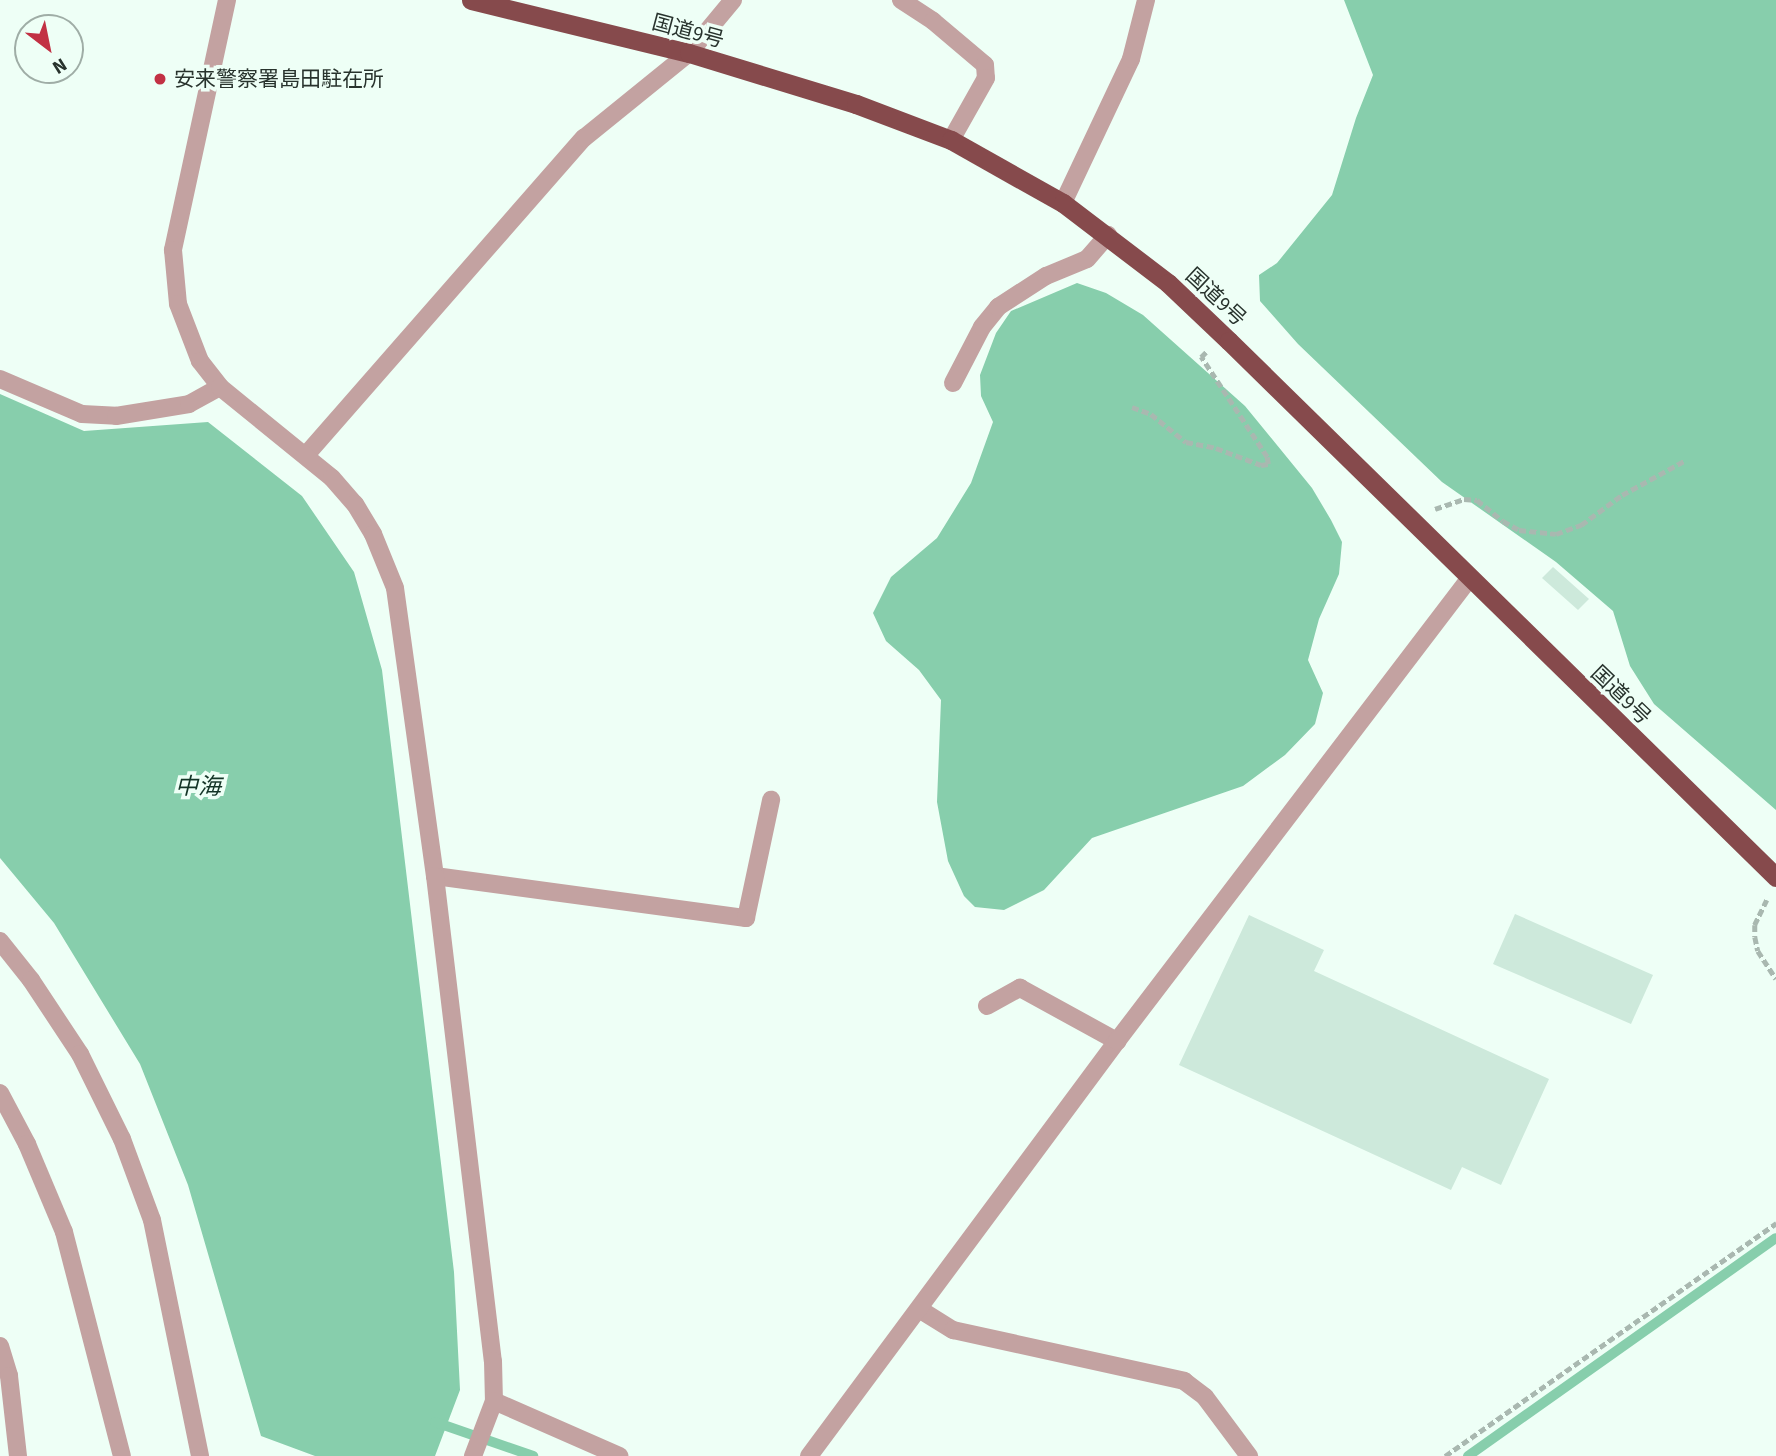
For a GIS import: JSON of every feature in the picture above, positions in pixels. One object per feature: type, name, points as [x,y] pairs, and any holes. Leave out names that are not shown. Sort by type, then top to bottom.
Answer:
[{"type":"highway","name":"国道9号","points":[[471,0],[689,53],[856,104],[951,140],[1063,203],[1186,300],[1773,884]]},
{"type":"street","points":[[226,0],[173,250],[178,304],[200,361],[220,387],[306,455],[355,504],[373,534],[395,588],[435,876],[489,1320],[494,1401],[474,1454]]},
{"type":"street","points":[[306,455],[584,138],[689,53],[733,0]]},
{"type":"street","points":[[901,0],[933,21],[985,65],[986,78],[951,140]]},
{"type":"street","points":[[1063,203],[1131,59],[1146,0]]},
{"type":"street","points":[[953,383],[982,327],[998,307],[1046,276],[1087,259],[1108,236]]},
{"type":"street","points":[[0,379],[82,414],[116,416],[189,404],[220,387]]},
{"type":"street","points":[[809,1456],[1117,1041],[1469,579]]},
{"type":"street","points":[[435,876],[746,918],[771,800]]},
{"type":"street","points":[[0,941],[31,980],[80,1054],[122,1139],[152,1220],[200,1456]]},
{"type":"street","points":[[988,1006],[1020,988],[1117,1041]]},
{"type":"street","points":[[0,1093],[27,1144],[64,1232],[122,1456]]},
{"type":"street","points":[[919,1309],[953,1330],[1184,1381],[1205,1397],[1249,1456]]},
{"type":"street","points":[[0,1346],[9,1376],[18,1456]]},
{"type":"street","points":[[494,1401],[619,1456]]},
{"type":"path","points":[[1132,407],[1151,414],[1186,442],[1216,448],[1261,465],[1268,464],[1268,457],[1200,357],[1207,351]]},
{"type":"path","points":[[1417,527],[1437,507],[1464,499],[1477,500],[1519,530],[1556,534],[1581,525],[1622,495],[1686,460]]},
{"type":"path","points":[[1773,884],[1755,925],[1755,937],[1758,951],[1776,979]]},
{"type":"path","points":[[1445,1456],[1776,1223]]},
{"type":"shaded area","points":[[1344,0],[1776,0],[1776,810],[1654,704],[1630,666],[1613,611],[1556,562],[1442,482],[1298,344],[1260,301],[1259,275],[1277,263],[1332,195],[1356,118],[1373,75]]},
{"type":"shaded area","points":[[1077,283],[1106,293],[1143,315],[1245,406],[1312,488],[1342,542],[1339,574],[1319,619],[1308,660],[1323,693],[1315,724],[1285,755],[1243,786],[1092,838],[1044,890],[1004,910],[975,907],[964,896],[948,861],[937,802],[941,700],[919,670],[886,641],[873,613],[891,577],[937,538],[971,483],[993,422],[981,396],[980,375],[996,333],[1011,311]]},
{"type":"shaded area","name":"中海","points":[[0,394],[84,431],[208,422],[302,496],[354,572],[382,670],[454,1272],[460,1390],[435,1456],[315,1456],[261,1436],[188,1185],[140,1064],[54,923],[0,858]]},
{"type":"building","points":[[1553,567],[1589,599],[1578,610],[1542,578]]},
{"type":"building","points":[[1515,914],[1653,975],[1631,1024],[1493,964]]},
{"type":"building","points":[[1249,915],[1324,950],[1314,971],[1549,1079],[1501,1185],[1462,1167],[1451,1190],[1179,1065]]},
{"type":"waterway","points":[[1468,1456],[1776,1238]]},
{"type":"waterway","points":[[435,1422],[533,1456]]},
{"type":"place","name":"安来警察署島田駐在所","points":[[160,79]]}]
